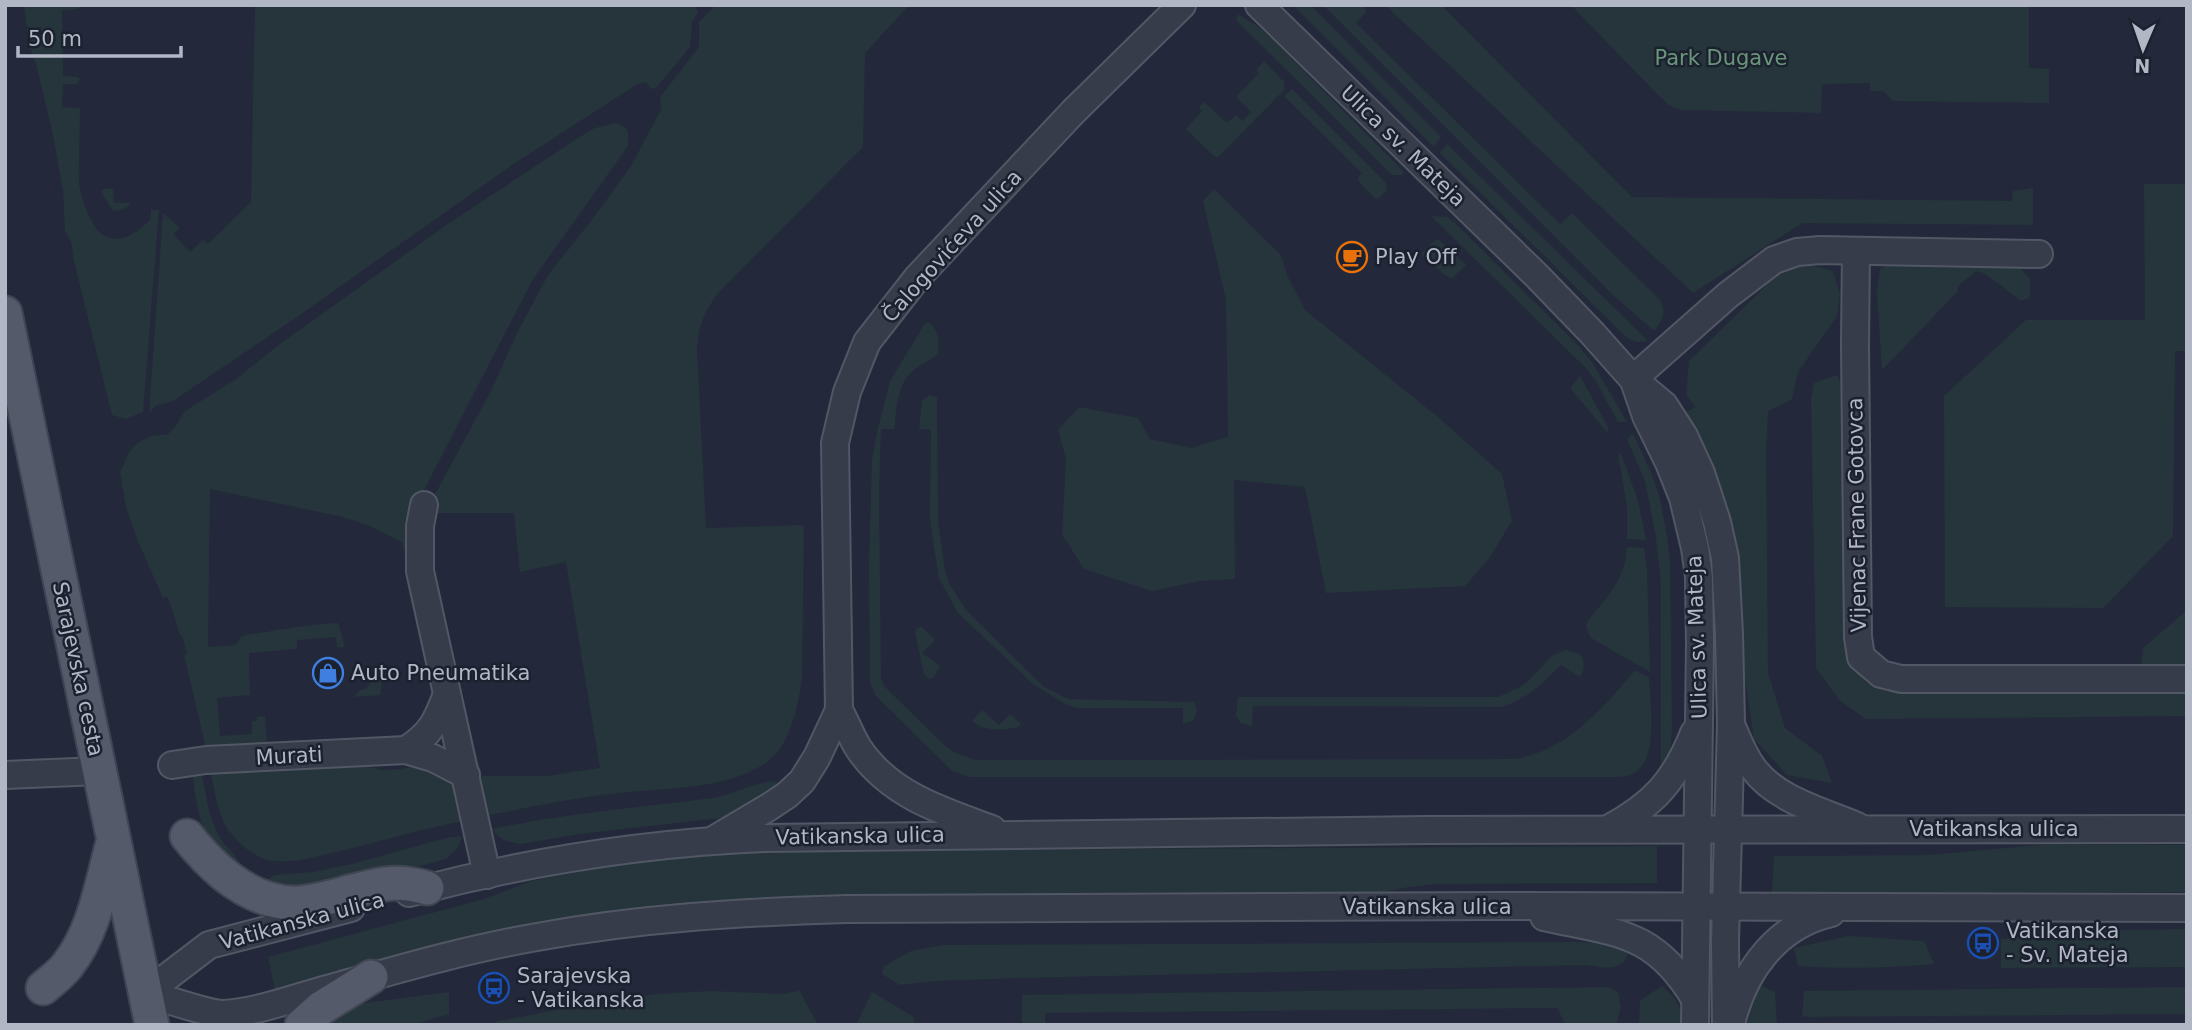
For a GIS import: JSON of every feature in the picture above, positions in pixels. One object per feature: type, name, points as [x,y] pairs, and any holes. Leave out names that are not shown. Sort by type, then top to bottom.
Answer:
[{"type":"main road","name":"Sarajevska cesta","points":[[5,313],[16,417],[99,771],[149,1009]]},
{"type":"main road","points":[[187,836],[228,878],[264,897],[282,902],[310,901],[391,882],[426,888]]},
{"type":"main road","points":[[43,988],[67,967],[84,940],[96,909],[113,840]]},
{"type":"main road","points":[[302,1025],[321,1008],[371,977]]},
{"type":"street","name":"Čalogovićeva ulica","points":[[714,840],[778,801],[802,781],[817,757],[839,710],[835,443],[848,392],[867,342],[917,278],[1073,112],[1182,5]]},
{"type":"street","name":"Ulica sv. Mateja","points":[[1259,5],[1537,276],[1633,379],[1664,405],[1701,473],[1717,522],[1725,558],[1727,588],[1731,724],[1726,906],[1728,1025]]},
{"type":"street","points":[[1633,379],[1728,295],[1774,260],[1797,252],[1821,250],[2039,254]]},
{"type":"street","name":"Vijenac Frane Gotovca","points":[[1856,251],[1858,637],[1861,657],[1881,674],[1901,680],[2187,679]]},
{"type":"street","name":"Ulica sv. Mateja","points":[[1633,379],[1646,416],[1683,498],[1695,548],[1700,606],[1695,1012]]},
{"type":"street","points":[[424,505],[420,526],[420,571],[487,875]]},
{"type":"street","points":[[406,750],[420,742],[431,730],[447,694]]},
{"type":"street","name":"Čalogovićeva ulica","points":[[839,710],[860,749],[890,783],[913,798],[942,811],[1007,834]]},
{"type":"street","points":[[1606,830],[1634,815],[1662,790],[1681,763],[1700,719]]},
{"type":"street","points":[[1731,724],[1748,761],[1770,786],[1793,800],[1867,830]]},
{"type":"street","name":"Murati","points":[[172,765],[206,760],[406,750],[433,758],[466,775]]},
{"type":"street","points":[[5,775],[99,771]]},
{"type":"street","name":"Vatikanska ulica","points":[[149,1009],[209,945],[426,888],[487,875],[610,852],[714,840],[1425,830],[2187,829]]},
{"type":"street","points":[[1498,906],[1616,933],[1643,943],[1670,963],[1682,976],[1695,1012]]},
{"type":"street","name":"Vatikanska ulica","points":[[149,1009],[221,1014],[260,1007],[534,937],[600,926],[727,914],[847,909],[1498,906],[2187,908]]},
{"type":"street","points":[[1728,1025],[1746,979],[1783,935],[1816,916],[1859,907]]},
{"type":"green space","points":[[24,5],[80,5],[78,9],[62,10],[63,76],[80,79],[77,84],[63,84],[62,107],[80,108],[79,186],[90,218],[97,229],[114,239],[125,238],[151,219],[151,210],[159,210],[143,412],[126,419],[112,415],[71,241],[65,230],[63,191],[53,135],[36,63],[29,45]]},
{"type":"green space","points":[[255,5],[692,5],[699,11],[692,22],[690,47],[656,88],[651,89],[646,82],[639,83],[512,165],[173,401],[155,406],[149,414],[163,213],[180,228],[173,234],[190,252],[203,240],[208,244],[251,202]]},
{"type":"green space","points":[[716,5],[909,5],[865,53],[863,147],[718,293],[703,319],[698,340],[706,528],[804,525],[802,675],[794,717],[786,738],[775,755],[760,767],[742,775],[700,785],[600,795],[485,816],[464,707],[482,776],[547,776],[600,768],[566,562],[520,572],[514,513],[434,513],[433,498],[491,391],[517,333],[548,275],[631,166],[662,108],[661,96],[699,47],[699,22]]},
{"type":"green space","points":[[1293,5],[1310,5],[1441,137],[1434,147]]},
{"type":"green space","points":[[1323,5],[1361,5],[1367,11],[1356,23],[1560,224],[1572,213],[1660,300],[1663,317],[1654,331],[1613,295]]},
{"type":"green space","points":[[1385,5],[1441,5],[1632,197],[2012,201],[2013,191],[2033,188],[2033,225],[1802,223],[1693,293]]},
{"type":"green space","name":"Park Dugave","points":[[1571,5],[2029,5],[2029,68],[2049,69],[2049,103],[1893,101],[1883,91],[1870,91],[1870,83],[1822,84],[1821,113],[1681,110],[1669,105],[1659,96]]},
{"type":"green space","points":[[1238,14],[1262,29],[1404,172],[1402,175],[1392,175],[1236,20]]},
{"type":"green space","points":[[1264,61],[1284,82],[1284,90],[1218,157],[1214,156],[1186,129],[1202,111],[1199,107],[1204,102],[1227,123],[1236,115],[1243,121],[1251,112],[1236,97],[1259,73],[1256,70]]},
{"type":"green space","points":[[1292,89],[1386,183],[1387,190],[1378,199],[1357,179],[1362,173],[1284,96]]},
{"type":"green space","points":[[616,123],[626,128],[628,146],[533,279],[422,494],[416,612],[402,542],[370,526],[343,517],[210,489],[208,647],[236,645],[241,637],[246,635],[338,623],[345,647],[337,647],[336,637],[297,640],[297,649],[249,653],[250,695],[217,698],[220,736],[252,734],[252,721],[265,716],[267,745],[206,748],[184,655],[187,654],[182,635],[169,600],[167,597],[163,598],[137,539],[126,507],[120,472],[130,451],[151,436],[168,434],[185,411],[235,380],[276,347],[445,226],[578,138],[595,128]]},
{"type":"green space","points":[[1446,145],[1647,340],[1635,341],[1621,332],[1440,153]]},
{"type":"green space","points":[[2144,184],[2187,184],[2187,351],[2175,351],[2173,536],[2103,608],[1945,607],[1944,396],[2026,320],[2145,320]]},
{"type":"green space","points":[[104,188],[113,189],[114,203],[129,203],[130,206],[112,210],[101,192]]},
{"type":"green space","points":[[1214,189],[1281,255],[1287,275],[1305,310],[1439,418],[1502,474],[1512,521],[1488,560],[1465,586],[1326,593],[1305,487],[1234,480],[1235,579],[1200,581],[1152,591],[1084,569],[1062,534],[1066,459],[1058,430],[1079,407],[1138,418],[1150,439],[1191,448],[1228,437],[1226,300],[1203,201]]},
{"type":"green space","points":[[1431,216],[1447,217],[1454,222],[1577,344],[1592,362],[1627,422],[1618,422],[1586,368]]},
{"type":"green space","points":[[1438,239],[1466,265],[1452,278],[1421,254]]},
{"type":"green space","points":[[1895,260],[2018,265],[2030,279],[2030,297],[2021,301],[1986,274],[1976,271],[1958,286],[1958,291],[1882,370],[1877,292],[1880,269]]},
{"type":"green space","points":[[1810,265],[1833,271],[1840,294],[1837,316],[1798,372],[1792,399],[1768,411],[1768,673],[1785,728],[1822,756],[1832,783],[1787,775],[1754,739],[1737,626],[1677,416],[1696,407],[1686,395],[1689,361],[1784,268]]},
{"type":"green space","points":[[928,322],[936,332],[938,354],[908,376],[898,397],[894,429],[881,429],[881,679],[885,687],[955,753],[975,760],[1516,759],[1535,754],[1568,737],[1597,713],[1635,670],[1649,678],[1650,743],[1642,766],[1632,774],[1615,777],[969,777],[951,770],[876,696],[870,683],[872,460],[890,381]]},
{"type":"green space","points":[[1837,375],[1846,397],[1854,664],[1866,682],[1885,691],[2187,693],[2187,716],[1866,719],[1839,700],[1816,668],[1811,399],[1814,383]]},
{"type":"green space","points":[[1580,376],[1609,429],[1607,432],[1570,388]]},
{"type":"green space","points":[[930,395],[937,397],[938,521],[945,571],[950,585],[966,610],[1043,686],[1068,699],[1194,702],[1197,711],[1193,720],[1183,724],[1183,708],[1077,708],[1067,705],[1033,684],[958,613],[939,578],[932,535],[931,430],[919,429],[922,400]]},
{"type":"green space","points":[[1633,434],[1660,498],[1670,561],[1672,731],[1665,769],[1661,764],[1661,584],[1656,537],[1645,481],[1627,439]]},
{"type":"green space","points":[[1618,452],[1638,501],[1646,540],[1627,539],[1627,507]]},
{"type":"green space","points":[[1627,547],[1644,548],[1650,672],[1591,638],[1586,627],[1619,578]]},
{"type":"green space","points":[[2187,610],[2187,667],[2141,667],[2143,648]]},
{"type":"green space","points":[[922,627],[935,640],[922,653],[940,666],[933,678],[929,679],[924,674],[915,632]]},
{"type":"green space","points":[[1566,650],[1582,657],[1584,666],[1580,677],[1561,665],[1526,696],[1501,707],[1253,706],[1252,726],[1241,723],[1236,716],[1238,697],[1498,697],[1524,685],[1552,656]]},
{"type":"green space","points":[[377,674],[381,676],[382,683],[380,695],[355,697],[358,691],[366,689]]},
{"type":"green space","points":[[982,710],[999,725],[1010,714],[1020,726],[1002,730],[977,725],[972,721]]},
{"type":"green space","points":[[344,761],[381,770],[418,765],[453,779],[464,821],[314,857],[281,861],[267,860],[249,851],[234,837],[222,818],[210,770]]},
{"type":"green space","points":[[201,772],[213,823],[220,838],[236,856],[242,877],[205,831],[197,807],[192,773]]},
{"type":"green space","points":[[775,781],[785,786],[739,814],[720,818],[579,834],[521,844],[506,841],[492,829],[574,815],[712,798]]},
{"type":"green space","points":[[463,836],[457,849],[446,859],[332,890],[257,885],[275,875],[313,872],[352,864],[446,838]]},
{"type":"green space","points":[[2040,845],[2187,845],[2187,892],[1772,894],[1774,856],[1928,855]]},
{"type":"green space","points":[[1657,846],[1657,883],[1437,884],[1356,897],[980,897],[411,955],[275,990],[268,957],[484,899],[532,881],[665,859],[749,853],[977,850]]},
{"type":"green space","points":[[2187,929],[2187,967],[2001,968],[2001,939],[2070,931]]},
{"type":"green space","points":[[1849,936],[1924,941],[1934,964],[1866,968],[1798,966],[1794,948]]},
{"type":"green space","points":[[1605,943],[1628,949],[1627,957],[1618,966],[1612,967],[1584,965],[1020,978],[900,985],[882,974],[884,966],[911,951],[943,945]]},
{"type":"green space","points":[[1757,984],[1775,992],[1777,1025],[1747,1025]]},
{"type":"green space","points":[[1662,986],[1677,1002],[1682,1025],[1639,1025],[1640,1001]]},
{"type":"green space","points":[[1608,987],[1618,992],[1621,1007],[1616,1025],[1566,1025],[1557,1008],[1045,1013],[1045,1025],[1022,1025],[1022,995]]},
{"type":"green space","points":[[2187,987],[2187,1014],[1802,1017],[1804,991]]},
{"type":"green space","points":[[799,990],[818,1025],[496,1025],[495,1022],[581,1005],[657,994],[710,991],[786,994]]},
{"type":"green space","points":[[449,992],[449,1014],[411,1025],[315,1025],[337,1011],[365,1003]]},
{"type":"green space","points":[[872,992],[914,1017],[914,1025],[856,1025]]},
{"type":"place","name":"Play Off","points":[[1352,257]]},
{"type":"place","name":"Auto Pneumatika","points":[[328,673]]},
{"type":"place","name":"Vatikanska - Sv. Mateja","points":[[1983,943]]},
{"type":"place","name":"Sarajevska - Vatikanska","points":[[494,988]]}]
